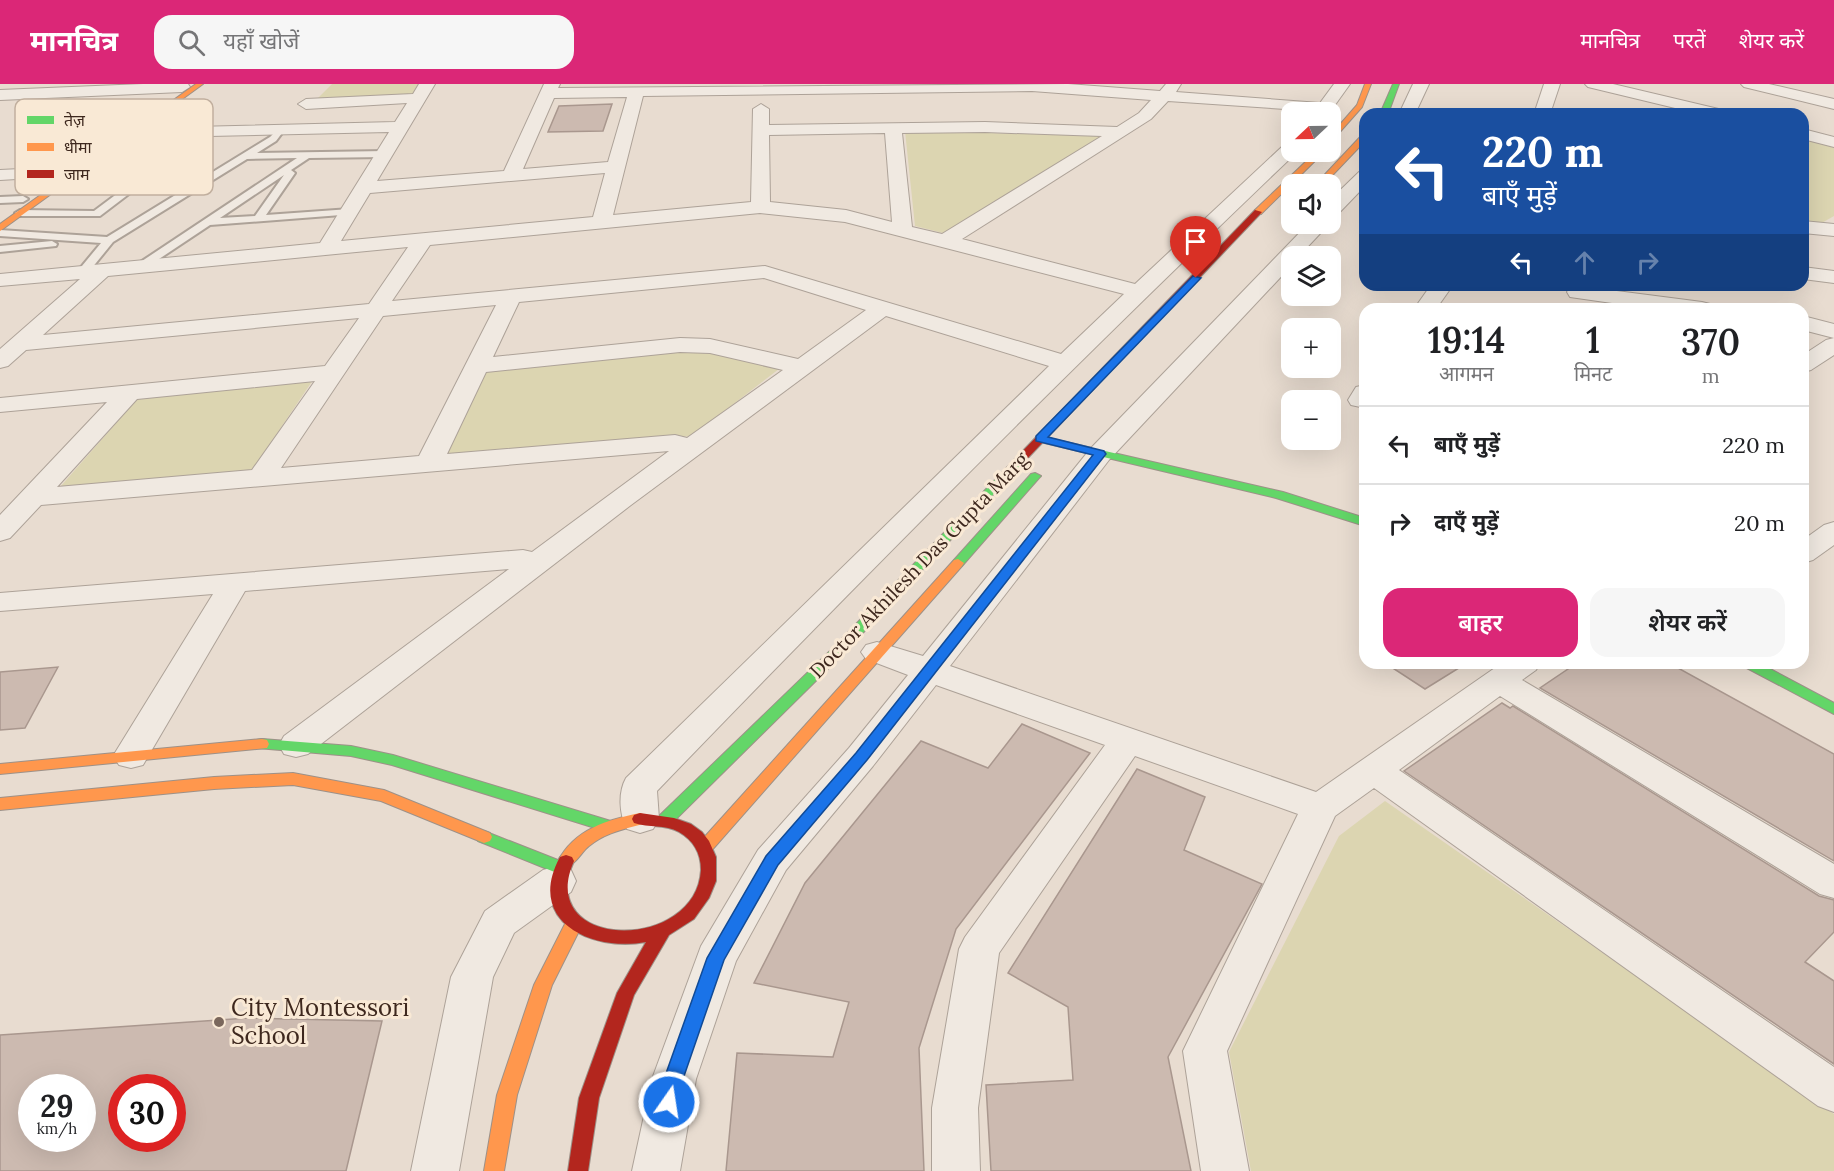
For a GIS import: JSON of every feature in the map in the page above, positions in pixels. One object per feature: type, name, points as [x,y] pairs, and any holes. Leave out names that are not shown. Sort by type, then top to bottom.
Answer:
[{"type":"street","points":[[177,99],[200,84]]},
{"type":"street","points":[[281,129],[327,84]]},
{"type":"street","points":[[1330,102],[1342,84]]},
{"type":"street","points":[[1341,128],[1360,106],[1368,84]]},
{"type":"street","points":[[1386,108],[1396,84]]},
{"type":"street","points":[[1410,108],[1422,84]]},
{"type":"street","points":[[1544,108],[1552,84]]},
{"type":"street","points":[[1593,84],[1697,108]]},
{"type":"street","points":[[1749,84],[1834,104]]},
{"type":"street","points":[[1776,84],[1834,97]]},
{"type":"street","points":[[1797,84],[1834,93]]},
{"type":"street","points":[[166,99],[184,85]]},
{"type":"street","points":[[0,95],[184,85]]},
{"type":"street","points":[[511,176],[550,89],[636,92],[762,87],[996,85],[1169,90],[1281,104]]},
{"type":"street","points":[[760,207],[762,87]]},
{"type":"street","points":[[945,241],[1145,116],[1169,90]]},
{"type":"street","points":[[306,104],[423,91]]},
{"type":"street","points":[[327,248],[423,91]]},
{"type":"street","points":[[601,222],[636,92]]},
{"type":"street","points":[[0,106],[19,94]]},
{"type":"street","points":[[1642,108],[1644,95]]},
{"type":"street","points":[[213,130],[402,127]]},
{"type":"street","points":[[761,130],[985,127],[1120,132]]},
{"type":"street","points":[[892,128],[903,231]]},
{"type":"street","points":[[1809,136],[1834,142]]},
{"type":"street","points":[[1333,174],[1359,153]]},
{"type":"street","points":[[652,820],[639,787],[848,575],[1139,291],[1281,157]]},
{"type":"street","name":"Doctor Akhilesh Das Gupta Marg","points":[[705,846],[1055,454],[1090,438],[1219,260],[1311,162]]},
{"type":"street","points":[[364,188],[616,166]]},
{"type":"street","points":[[0,175],[15,174]]},
{"type":"street","points":[[1348,193],[1359,182]]},
{"type":"street","points":[[0,228],[35,195]]},
{"type":"street","points":[[0,216],[22,206],[37,195]]},
{"type":"street","points":[[0,280],[760,207],[846,216],[1139,291]]},
{"type":"street","points":[[1809,226],[1831,228]]},
{"type":"street","points":[[656,1171],[674,1079],[716,958],[772,860],[861,757],[930,670],[1090,438],[1308,234]]},
{"type":"street","points":[[261,477],[424,239]]},
{"type":"street","points":[[1185,247],[1219,260]]},
{"type":"street","points":[[0,361],[92,271]]},
{"type":"street","points":[[19,344],[765,272],[1065,363]]},
{"type":"street","points":[[1809,274],[1834,278]]},
{"type":"street","points":[[1577,295],[1648,303]]},
{"type":"street","points":[[429,463],[511,296]]},
{"type":"street","points":[[296,746],[536,564],[883,308]]},
{"type":"street","points":[[1809,325],[1834,331]]},
{"type":"street","points":[[477,366],[680,345],[710,346],[803,367]]},
{"type":"street","points":[[1809,361],[1834,345]]},
{"type":"street","points":[[0,405],[333,372]]},
{"type":"street","points":[[0,532],[130,392]]},
{"type":"street","points":[[1040,439],[1055,454],[1090,438],[1359,520]]},
{"type":"street","name":"Doctor Akhilesh Das Gupta Marg","points":[[652,820],[836,653],[1040,439],[1090,438]]},
{"type":"street","points":[[32,496],[675,443],[692,448]]},
{"type":"street","points":[[1809,549],[1825,534]]},
{"type":"street","points":[[0,602],[523,559],[536,564]]},
{"type":"street","points":[[131,756],[235,583]]},
{"type":"street","points":[[877,652],[1320,808]]},
{"type":"street","points":[[1759,669],[1834,709]]},
{"type":"street","points":[[1225,1171],[1205,1051],[1320,808],[1512,672],[1834,883]]},
{"type":"street","points":[[956,1171],[955,1108],[979,949],[1128,740]]},
{"type":"street","points":[[0,769],[252,744],[351,751],[393,760],[608,826]]},
{"type":"street","points":[[1374,770],[1834,1092]]},
{"type":"street","points":[[0,804],[214,783],[293,778],[384,796],[559,875]]},
{"type":"street","points":[[652,820],[691,832],[705,846],[711,870],[706,891],[687,915],[663,929],[629,938],[601,935],[574,923],[560,904],[559,875],[566,859],[585,839],[608,826],[652,820]]},
{"type":"street","points":[[435,1171],[472,977],[499,922],[559,875]]},
{"type":"street","points":[[494,1171],[507,1095],[543,985],[574,923]]},
{"type":"street","points":[[578,1171],[589,1098],[626,993],[663,929]]},
{"type":"lane","points":[[213,176],[273,139],[281,129]]},
{"type":"lane","points":[[246,156],[386,154]]},
{"type":"lane","points":[[140,267],[306,156]]},
{"type":"lane","points":[[258,219],[290,173],[283,171]]},
{"type":"lane","points":[[0,200],[22,206],[96,214],[122,195]]},
{"type":"lane","points":[[92,271],[109,240],[182,195]]},
{"type":"lane","points":[[207,222],[350,212]]},
{"type":"lane","points":[[0,233],[109,240]]},
{"type":"lane","points":[[0,249],[70,243],[79,238]]},
{"type":"shaded area","points":[[332,84],[419,84],[412,96],[315,101]]},
{"type":"shaded area","points":[[905,131],[1108,136],[943,233],[915,226]]},
{"type":"shaded area","points":[[1809,140],[1834,146],[1834,216],[1820,224],[1809,223]]},
{"type":"shaded area","points":[[682,351],[721,355],[779,369],[692,436],[444,455],[486,370]]},
{"type":"shaded area","points":[[313,380],[251,472],[60,487],[139,397]]},
{"type":"shaded area","points":[[1385,801],[1834,1114],[1834,1171],[1251,1171],[1229,1052],[1339,836]]},
{"type":"building","points":[[612,104],[603,131],[548,132],[559,106]]},
{"type":"building","points":[[58,667],[25,728],[0,730],[0,672]]},
{"type":"building","points":[[1394,669],[1457,669],[1425,689]]},
{"type":"building","points":[[1568,669],[1680,669],[1834,754],[1834,861],[1540,688]]},
{"type":"building","points":[[1502,703],[1510,708],[1513,706],[1819,896],[1834,900],[1834,932],[1805,962],[1834,981],[1834,1064],[1404,771]]},
{"type":"building","points":[[1022,724],[1090,753],[956,929],[919,1048],[924,1171],[726,1171],[737,1053],[833,1057],[849,1002],[754,983],[805,883],[921,741],[988,768]]},
{"type":"building","points":[[1137,769],[1205,797],[1184,850],[1262,884],[1168,1057],[1191,1171],[991,1171],[986,1085],[1073,1080],[1068,1007],[1008,973]]},
{"type":"building","points":[[248,1018],[382,1021],[346,1171],[0,1171],[0,1035]]},
{"type":"traffic: fast","points":[[1386,108],[1396,84]]},
{"type":"traffic: fast","points":[[1040,439],[1279,495],[1359,520]]},
{"type":"traffic: fast","points":[[665,820],[836,653],[1020,460]]},
{"type":"traffic: fast","points":[[958,563],[1035,476]]},
{"type":"traffic: fast","points":[[1759,669],[1834,709]]},
{"type":"traffic: fast","points":[[262,744],[351,751],[393,760],[608,826]]},
{"type":"traffic: fast","points":[[484,837],[562,869]]},
{"type":"traffic: slow","points":[[179,99],[200,84]]},
{"type":"traffic: slow","points":[[1341,128],[1360,106],[1368,84]]},
{"type":"traffic: slow","points":[[1330,174],[1359,143]]},
{"type":"traffic: slow","points":[[1258,212],[1310,162]]},
{"type":"traffic: slow","points":[[0,228],[46,195]]},
{"type":"traffic: slow","points":[[706,846],[958,563]]},
{"type":"traffic: slow","points":[[0,769],[262,744]]},
{"type":"traffic: slow","points":[[0,804],[214,783],[293,779],[384,796],[484,837]]},
{"type":"traffic: slow","points":[[566,861],[580,843],[589,837],[618,824],[640,819]]},
{"type":"traffic: slow","points":[[494,1171],[507,1095],[543,985],[574,923]]},
{"type":"traffic: jam","points":[[1020,460],[1258,212]]},
{"type":"traffic: jam","points":[[566,861],[560,875],[560,897],[565,910],[581,927],[596,934],[629,938],[662,930],[676,923],[688,914],[703,893],[709,869],[708,857],[704,846],[685,828],[669,822],[640,819]]},
{"type":"traffic: jam","points":[[578,1171],[589,1098],[626,993],[663,929]]},
{"type":"place","name":"City Montessori School","points":[[219,1022]]},
{"type":"route","points":[[669,1102],[674,1079],[716,958],[772,860],[861,757],[1100,454],[1040,439],[1196,278]]}]
